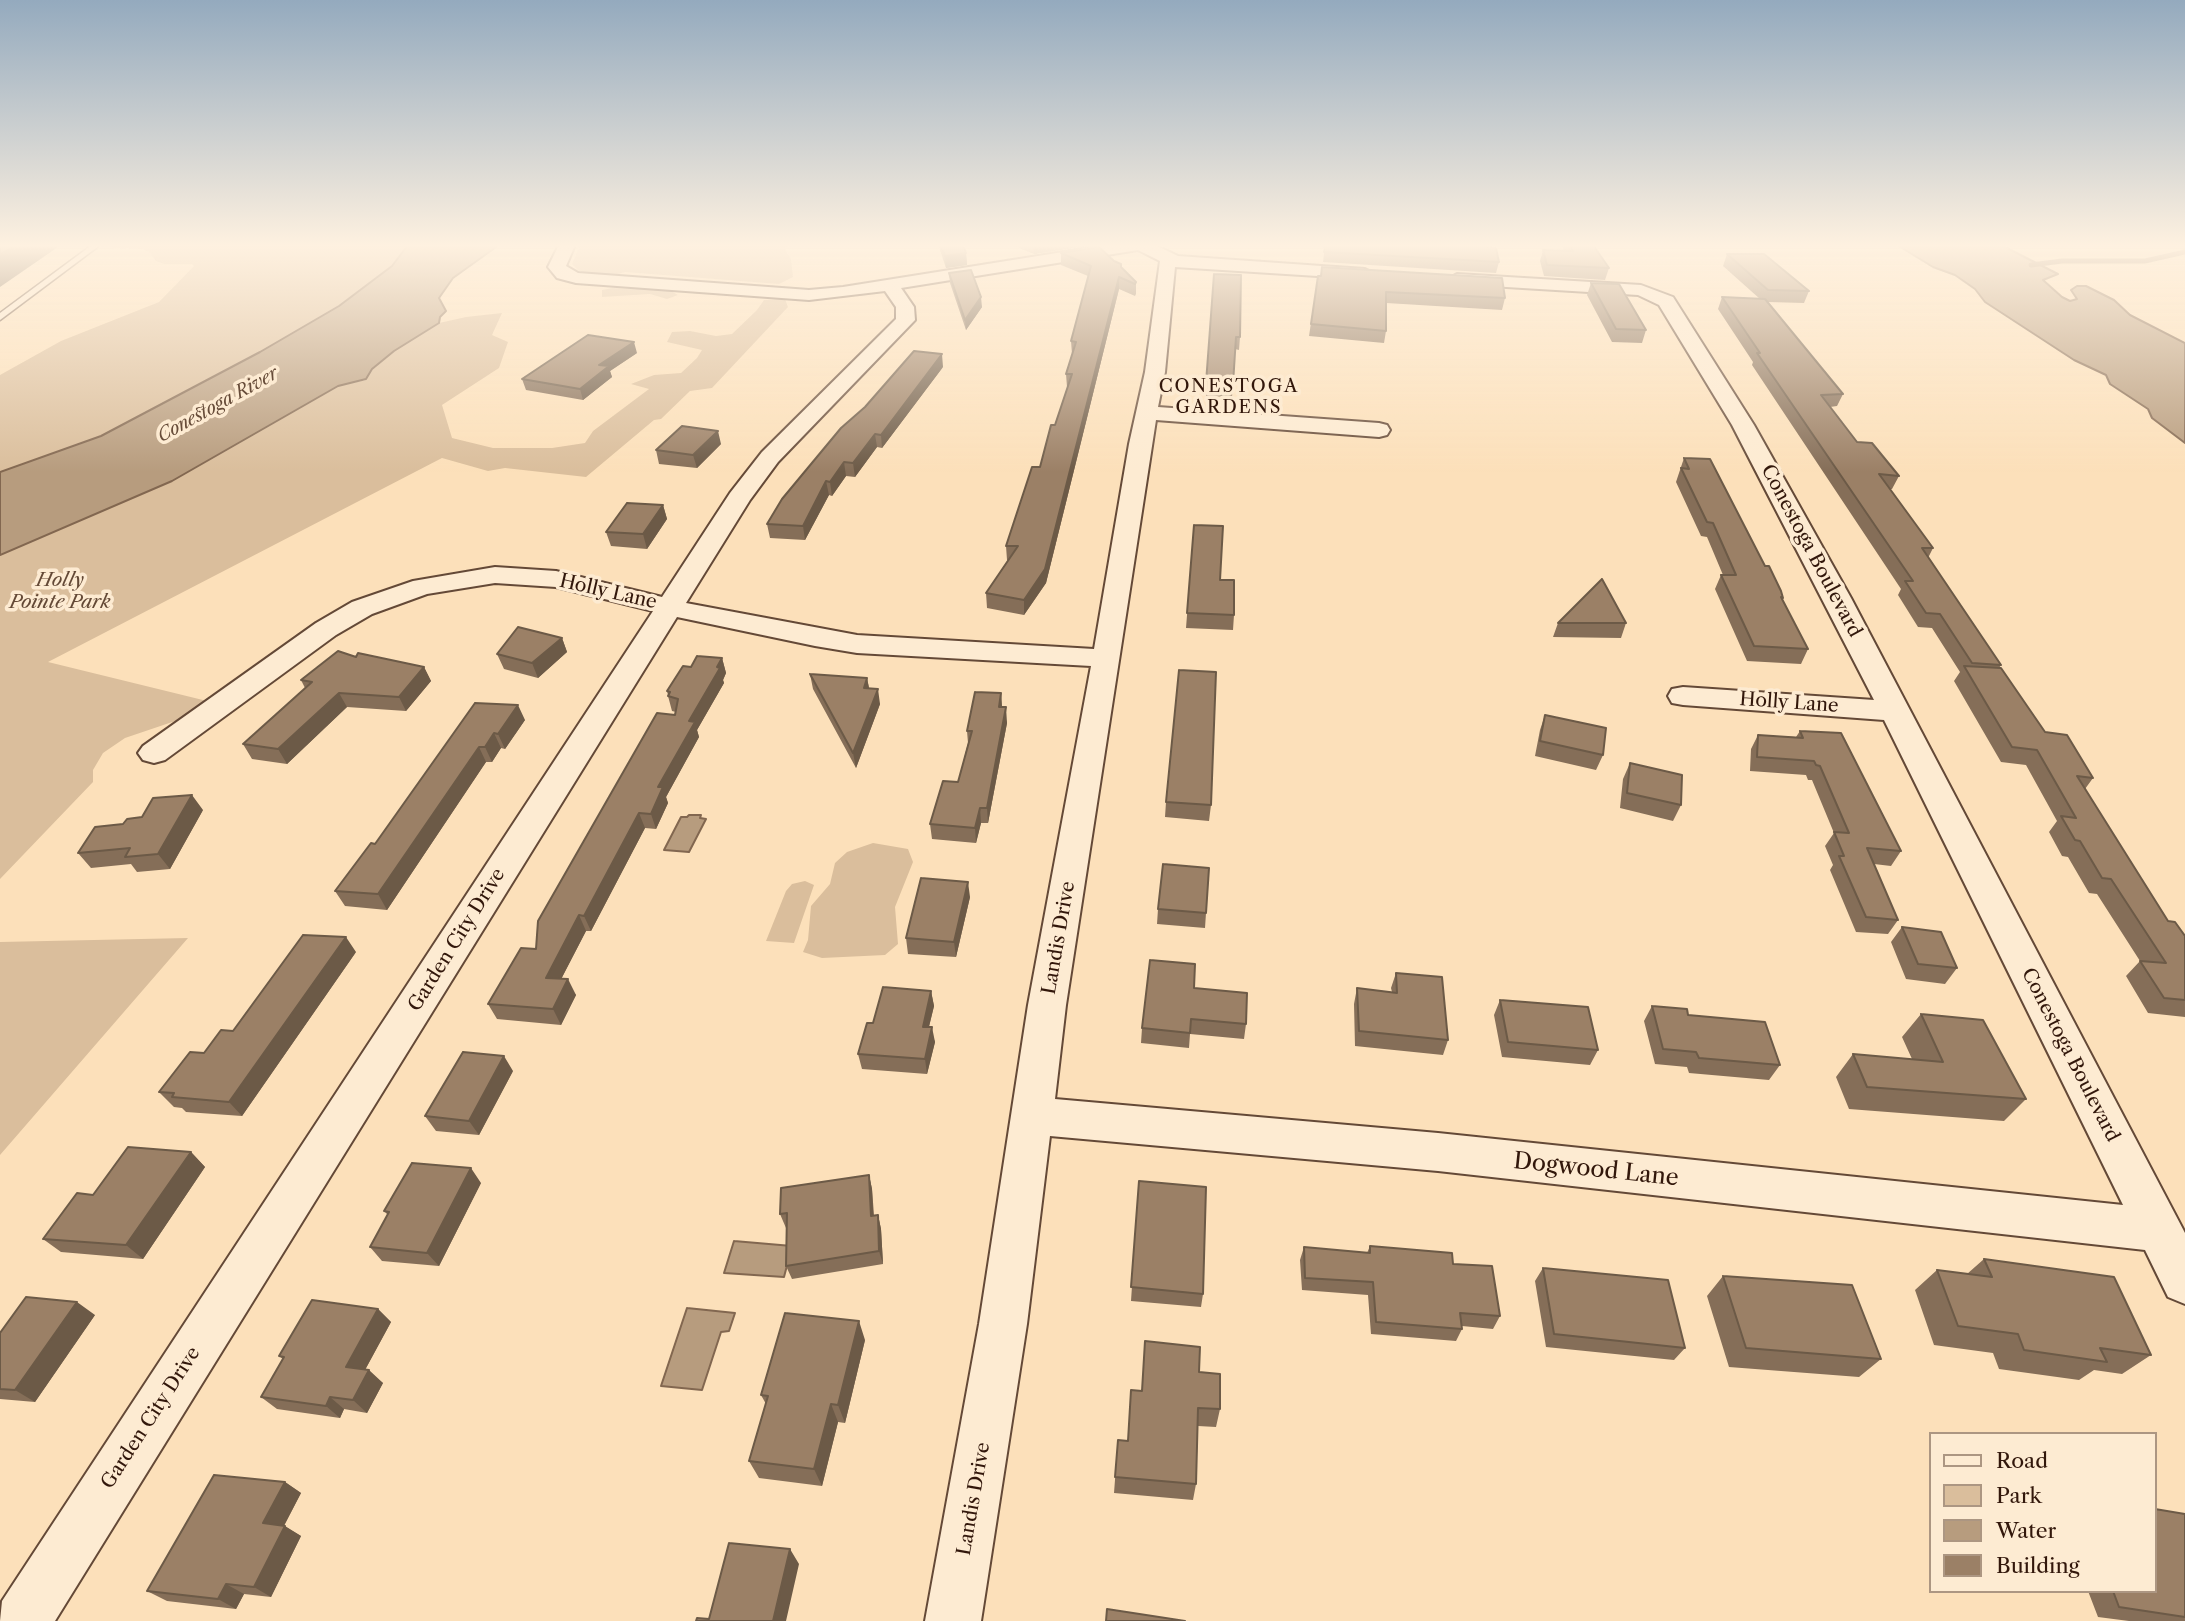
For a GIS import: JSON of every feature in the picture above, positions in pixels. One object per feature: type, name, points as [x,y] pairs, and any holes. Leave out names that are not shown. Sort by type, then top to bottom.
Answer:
[{"type":"street","name":"Garden City Drive","points":[[22,1621],[411,1016],[668,606],[743,492],[770,457],[904,321]]},
{"type":"street","name":"Landis Drive","points":[[953,1621],[1003,1324],[1047,1004],[1155,372],[1161,321]]},
{"type":"street","name":"Conestoga Boulevard","points":[[1678,321],[1776,484],[1896,711],[2185,1281]]},
{"type":"street","points":[[1146,414],[1379,430]]},
{"type":"street","name":"Holly Lane","points":[[154,752],[362,608],[422,587],[495,575],[537,577],[733,622],[846,642],[1107,658]]},
{"type":"street","name":"Holly Lane","points":[[1683,696],[1896,711]]},
{"type":"street","name":"Dogwood Lane","points":[[1032,1116],[1438,1152],[2159,1230]]},
{"type":"green space","points":[[112,321],[314,321],[101,436],[0,472],[0,375],[61,341]]},
{"type":"green space","name":"Holly Pointe Park","points":[[499,321],[492,335],[508,342],[499,368],[442,405],[452,438],[493,448],[552,448],[585,443],[593,431],[649,389],[631,384],[654,375],[681,373],[697,358],[702,350],[667,342],[672,332],[690,331],[716,336],[732,334],[746,321],[775,321],[712,388],[690,391],[661,419],[654,420],[586,477],[505,468],[488,471],[442,458],[48,662],[207,701],[187,717],[125,738],[103,753],[93,770],[93,782],[0,879],[0,555],[172,481],[338,386],[366,380],[372,369],[394,351],[439,323]]},
{"type":"green space","points":[[873,843],[908,849],[913,862],[895,907],[898,944],[885,955],[822,958],[803,952],[808,940],[811,906],[830,884],[835,863],[847,852]]},
{"type":"green space","points":[[805,881],[814,885],[794,943],[766,941],[786,891],[792,884]]},
{"type":"green space","points":[[188,938],[0,1155],[0,942]]},
{"type":"water","name":"Conestoga River","points":[[314,321],[439,321],[394,351],[372,369],[366,379],[338,386],[172,481],[0,555],[0,472],[101,436]]},
{"type":"water","points":[[2014,321],[2141,321],[2185,343],[2185,443],[2152,418],[2148,409],[2110,384],[2106,375],[2074,360]]},
{"type":"water","points":[[701,815],[700,818],[706,819],[689,852],[664,850],[681,817]]},
{"type":"water","points":[[734,1241],[792,1246],[784,1277],[724,1273]]},
{"type":"water","points":[[687,1308],[735,1313],[729,1331],[721,1332],[702,1390],[661,1386]]},
{"type":"building","points":[[1076,321],[1108,321],[1045,569],[1024,600],[986,593],[1018,546],[1006,546],[1032,467],[1040,467],[1051,425],[1055,425],[1072,374],[1066,374],[1076,342],[1071,341]]},
{"type":"building","points":[[1211,321],[1240,321],[1240,337],[1236,337],[1233,384],[1206,383]]},
{"type":"building","points":[[1311,321],[1386,321],[1386,331],[1311,324]]},
{"type":"building","points":[[1611,321],[1641,321],[1646,330],[1616,329]]},
{"type":"building","points":[[1738,321],[1783,321],[1843,394],[1821,395],[1857,442],[1872,443],[1899,476],[1879,474],[1933,548],[1922,548],[2001,665],[1972,663],[1940,614],[1926,613],[1905,581],[1913,581],[1757,353],[1760,353]]},
{"type":"building","points":[[588,335],[634,342],[599,365],[609,366],[580,389],[522,379]]},
{"type":"building","points":[[914,351],[942,354],[881,435],[875,434],[853,463],[844,462],[830,482],[826,481],[803,526],[767,524],[782,499],[841,428],[865,407]]},
{"type":"building","points":[[682,426],[718,431],[693,455],[656,450]]},
{"type":"building","points":[[1684,458],[1710,459],[1765,566],[1769,566],[1783,598],[1781,597],[1808,649],[1754,646],[1721,575],[1736,575],[1713,523],[1707,522],[1681,468],[1689,469]]},
{"type":"building","points":[[627,503],[663,505],[643,534],[606,532]]},
{"type":"building","points":[[1194,525],[1223,526],[1220,580],[1234,580],[1234,615],[1187,613]]},
{"type":"building","points":[[1602,579],[1626,623],[1558,623]]},
{"type":"building","points":[[518,627],[562,638],[532,663],[497,654]]},
{"type":"building","points":[[338,651],[356,657],[358,653],[424,667],[399,697],[339,693],[278,749],[243,744],[312,682],[301,680]]},
{"type":"building","points":[[697,656],[722,658],[717,667],[720,668],[689,721],[695,722],[658,787],[663,787],[651,814],[639,813],[584,916],[579,915],[546,978],[568,979],[553,1009],[488,1004],[521,948],[536,949],[538,921],[657,713],[675,715],[678,699],[668,696],[670,692],[667,691],[683,666],[691,667]]},
{"type":"building","points":[[1964,666],[2001,668],[2045,732],[2067,735],[2093,778],[2077,776],[2168,921],[2175,922],[2185,936],[2185,1000],[2164,998],[2140,961],[2166,963],[2111,879],[2102,878],[2080,841],[2075,840],[2061,816],[2076,818],[2037,750],[2012,747]]},
{"type":"building","points":[[1179,670],[1216,672],[1211,805],[1166,802]]},
{"type":"building","points":[[810,674],[867,678],[864,688],[878,689],[853,753]]},
{"type":"building","points":[[975,692],[1001,693],[999,707],[1006,707],[987,808],[980,808],[975,828],[930,824],[943,781],[958,782],[972,731],[967,731]]},
{"type":"building","points":[[475,703],[518,705],[498,734],[494,733],[485,747],[479,747],[378,894],[335,891],[371,843],[375,844]]},
{"type":"building","points":[[1545,715],[1606,728],[1603,755],[1540,741]]},
{"type":"building","points":[[1800,731],[1841,733],[1901,851],[1867,848],[1898,920],[1866,917],[1839,856],[1844,856],[1834,832],[1849,833],[1820,766],[1814,761],[1757,757],[1758,735],[1803,738]]},
{"type":"building","points":[[1630,763],[1682,775],[1681,805],[1627,793]]},
{"type":"building","points":[[192,795],[158,854],[125,857],[130,848],[78,853],[95,827],[123,824],[127,819],[142,817],[153,798]]},
{"type":"building","points":[[1163,864],[1209,868],[1206,913],[1158,909]]},
{"type":"building","points":[[921,878],[968,882],[954,942],[906,938]]},
{"type":"building","points":[[1902,927],[1941,932],[1957,968],[1918,964]]},
{"type":"building","points":[[303,935],[346,937],[229,1102],[172,1097],[174,1093],[159,1092],[190,1052],[204,1053],[221,1030],[233,1031]]},
{"type":"building","points":[[1150,960],[1195,964],[1194,988],[1247,993],[1246,1024],[1191,1019],[1190,1033],[1142,1028]]},
{"type":"building","points":[[1396,973],[1442,977],[1448,1040],[1359,1031],[1357,988],[1397,993]]},
{"type":"building","points":[[883,987],[931,991],[923,1027],[932,1027],[925,1059],[858,1054],[867,1023],[873,1023]]},
{"type":"building","points":[[1500,1000],[1588,1007],[1598,1050],[1508,1042]]},
{"type":"building","points":[[1652,1006],[1687,1009],[1688,1015],[1765,1022],[1780,1065],[1699,1058],[1696,1052],[1663,1049]]},
{"type":"building","points":[[1921,1014],[1983,1020],[2026,1099],[1867,1087],[1853,1054],[1943,1062]]},
{"type":"building","points":[[463,1052],[504,1056],[469,1121],[425,1116]]},
{"type":"building","points":[[128,1147],[191,1152],[126,1245],[43,1239],[77,1193],[93,1195]]},
{"type":"building","points":[[412,1163],[471,1168],[427,1253],[370,1247],[389,1212],[384,1211]]},
{"type":"building","points":[[869,1175],[871,1216],[878,1215],[879,1251],[786,1266],[787,1213],[780,1214],[781,1188]]},
{"type":"building","points":[[1139,1181],[1206,1187],[1203,1294],[1131,1287]]},
{"type":"building","points":[[1370,1246],[1452,1253],[1453,1264],[1492,1266],[1500,1316],[1460,1313],[1462,1329],[1376,1322],[1373,1282],[1305,1278],[1304,1247],[1370,1253]]},
{"type":"building","points":[[1984,1259],[2114,1277],[2151,1355],[2100,1348],[2107,1362],[2024,1350],[2018,1334],[1958,1326],[1937,1270],[1992,1277]]},
{"type":"building","points":[[1543,1268],[1668,1280],[1685,1348],[1554,1334]]},
{"type":"building","points":[[1723,1276],[1852,1285],[1881,1359],[1746,1348]]},
{"type":"building","points":[[26,1297],[77,1302],[15,1390],[0,1389],[0,1333]]},
{"type":"building","points":[[312,1300],[378,1309],[346,1367],[369,1370],[353,1400],[330,1397],[326,1406],[261,1397],[284,1357],[279,1356]]},
{"type":"building","points":[[785,1313],[859,1321],[838,1405],[831,1404],[814,1469],[749,1461],[768,1396],[761,1395]]},
{"type":"building","points":[[1145,1341],[1200,1347],[1199,1372],[1220,1374],[1220,1409],[1198,1408],[1196,1484],[1115,1477],[1118,1440],[1128,1441],[1131,1390],[1142,1391]]},
{"type":"building","points":[[214,1475],[285,1482],[263,1523],[285,1526],[254,1587],[226,1584],[218,1599],[147,1591]]},
{"type":"building","points":[[2157,1509],[2185,1514],[2185,1617],[2119,1607],[2114,1593],[2157,1593]]},
{"type":"building","points":[[729,1543],[790,1549],[773,1621],[696,1621],[697,1618],[709,1619]]},
{"type":"building","points":[[1107,1609],[1185,1621],[1106,1621]]},
{"type":"district","name":"CONESTOGA GARDENS","points":[[1229,397]]}]
